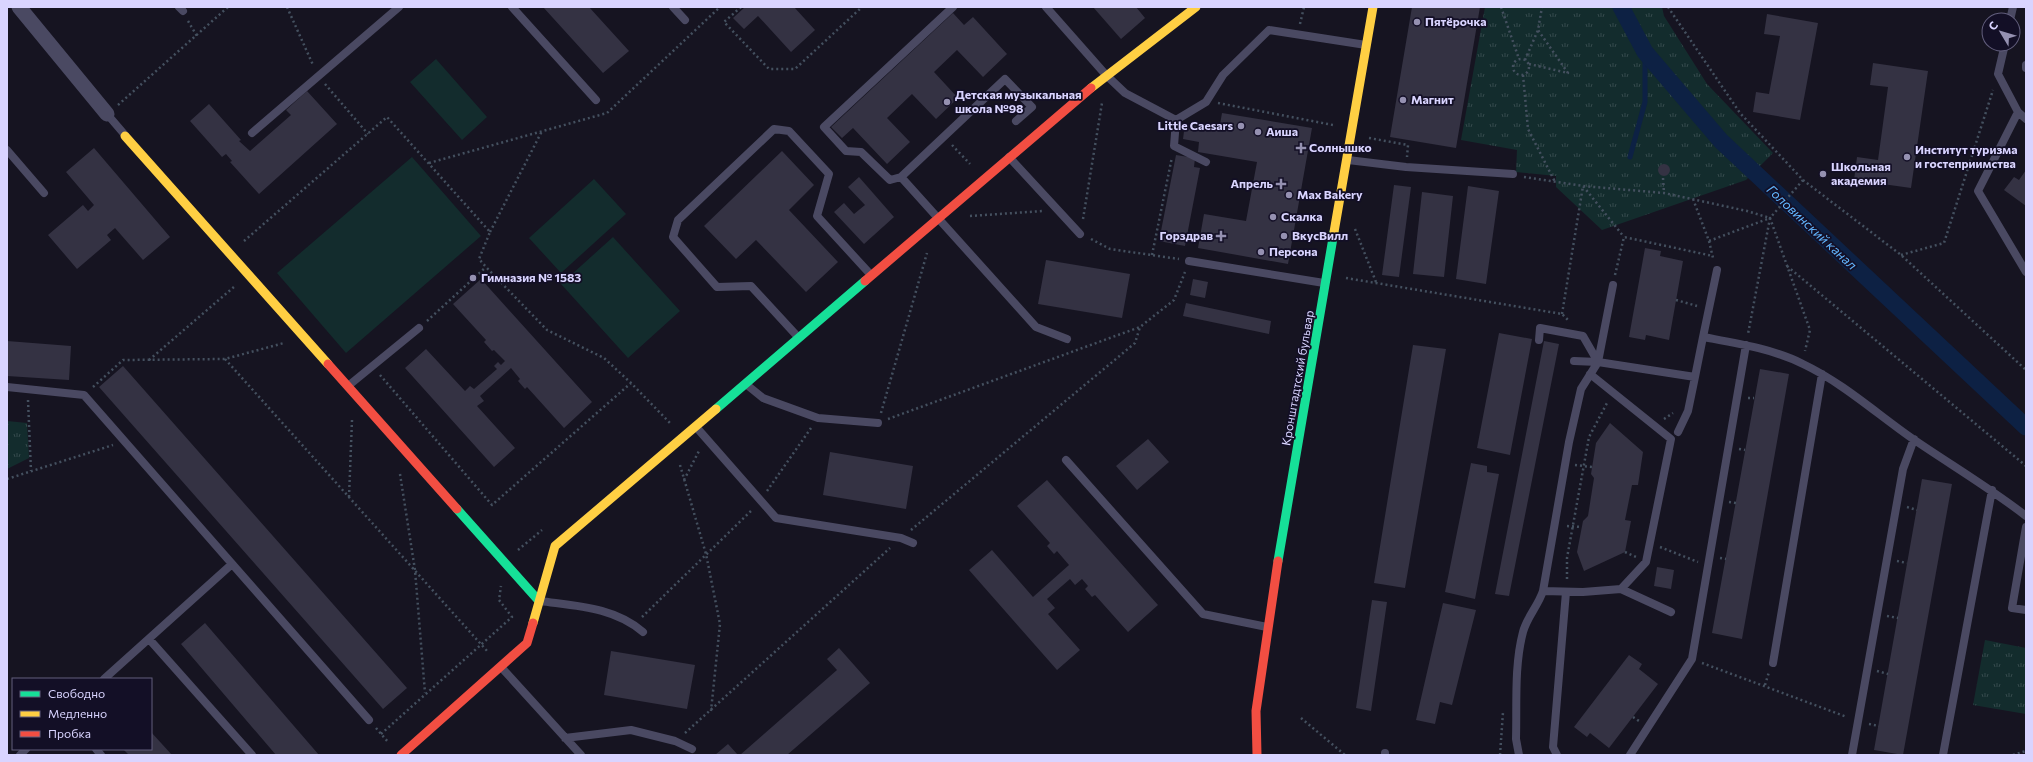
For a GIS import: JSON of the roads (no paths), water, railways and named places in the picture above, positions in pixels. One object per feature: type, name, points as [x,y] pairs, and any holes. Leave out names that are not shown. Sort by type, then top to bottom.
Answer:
[{"type":"street","points":[[19,7],[107,114]]},
{"type":"street","points":[[401,755],[527,643],[555,546],[673,447],[872,276],[937,218],[1106,75],[1196,7]]},
{"type":"street","name":"Кронштадтский бульвар","points":[[1257,755],[1256,711],[1268,627],[1374,7]]},
{"type":"street","points":[[125,136],[539,601]]},
{"type":"lane","points":[[252,133],[399,7]]},
{"type":"lane","points":[[512,7],[596,100]]},
{"type":"lane","points":[[673,7],[685,20]]},
{"type":"lane","points":[[953,7],[824,127],[846,151],[861,152],[890,180],[901,177],[1005,79],[1032,106],[1016,121]]},
{"type":"lane","points":[[1046,7],[1106,75],[1125,93],[1176,120]]},
{"type":"lane","points":[[1176,120],[1206,102],[1223,75],[1269,30],[1367,45]]},
{"type":"lane","points":[[2003,52],[1998,74],[2018,112],[2026,119]]},
{"type":"lane","points":[[2018,112],[1978,191],[2026,272]]},
{"type":"lane","points":[[107,114],[125,136]]},
{"type":"lane","points":[[1176,120],[1174,146],[1206,162]]},
{"type":"lane","points":[[799,338],[751,286],[716,288],[673,237],[678,220],[774,129],[789,131],[829,174],[817,216],[872,276]]},
{"type":"lane","points":[[7,150],[44,193]]},
{"type":"lane","points":[[1009,157],[1080,234]]},
{"type":"lane","points":[[1347,160],[1406,167],[1513,174]]},
{"type":"lane","points":[[901,177],[1036,327],[1067,340]]},
{"type":"lane","points":[[1189,261],[1327,283]]},
{"type":"lane","points":[[1678,432],[1688,411],[1717,270]]},
{"type":"lane","points":[[1519,755],[1516,739],[1520,645],[1529,618],[1543,591],[1568,449],[1581,389],[1598,362],[1613,285]]},
{"type":"lane","points":[[350,390],[373,367],[419,328]]},
{"type":"lane","points":[[1539,340],[1540,328],[1583,336],[1598,362]]},
{"type":"lane","points":[[1703,337],[1746,345],[1802,363],[1822,374],[1914,439],[1992,490],[2026,516]]},
{"type":"lane","points":[[1630,755],[1692,659],[1746,345]]},
{"type":"lane","points":[[1574,361],[1598,362],[1695,378]]},
{"type":"lane","points":[[1590,374],[1671,439],[1651,544],[1646,562],[1621,589]]},
{"type":"lane","points":[[1773,663],[1822,374]]},
{"type":"lane","points":[[746,384],[763,398],[818,418],[878,423]]},
{"type":"lane","points":[[7,387],[84,395],[369,720]]},
{"type":"lane","points":[[696,427],[776,518],[901,538],[914,543]]},
{"type":"lane","points":[[1852,755],[1903,469],[1914,439]]},
{"type":"lane","points":[[1066,460],[1203,614],[1268,627]]},
{"type":"lane","points":[[1943,755],[1992,490]]},
{"type":"lane","points":[[2026,527],[2012,608],[2026,610]]},
{"type":"lane","points":[[105,678],[232,564]]},
{"type":"lane","points":[[1543,591],[1566,592],[1621,589],[1671,612]]},
{"type":"lane","points":[[1557,755],[1553,747],[1566,592]]},
{"type":"lane","points":[[539,601],[601,609],[635,624],[643,632]]},
{"type":"lane","points":[[149,639],[252,755]]},
{"type":"lane","points":[[501,666],[581,755]]},
{"type":"lane","points":[[565,738],[631,730],[675,741],[692,749]]},
{"type":"waterway","name":"Головинский канал","points":[[1621,7],[1645,52],[1721,141],[2026,427]]},
{"type":"waterway","points":[[1630,157],[1645,102],[1645,52]]},
{"type":"place","name":"Пятёрочка","points":[[1417,22]]},
{"type":"place","name":"Магнит","points":[[1403,100]]},
{"type":"place","name":"Детская музыкальная школа №98","points":[[947,102]]},
{"type":"place","name":"Little Caesars","points":[[1241,126]]},
{"type":"place","name":"Аиша","points":[[1258,132]]},
{"type":"place","name":"Солнышко","points":[[1301,148]]},
{"type":"place","name":"Институт туризма и гостеприимства","points":[[1907,157]]},
{"type":"place","name":"Школьная академия","points":[[1823,174]]},
{"type":"place","name":"Апрель","points":[[1281,184]]},
{"type":"place","name":"Max Bakery","points":[[1289,195]]},
{"type":"place","name":"Скалка","points":[[1273,217]]},
{"type":"place","name":"Горздрав","points":[[1221,236]]},
{"type":"place","name":"ВкусВилл","points":[[1284,236]]},
{"type":"place","name":"Персона","points":[[1261,252]]},
{"type":"place","name":"Гимназия № 1583","points":[[473,278]]}]
